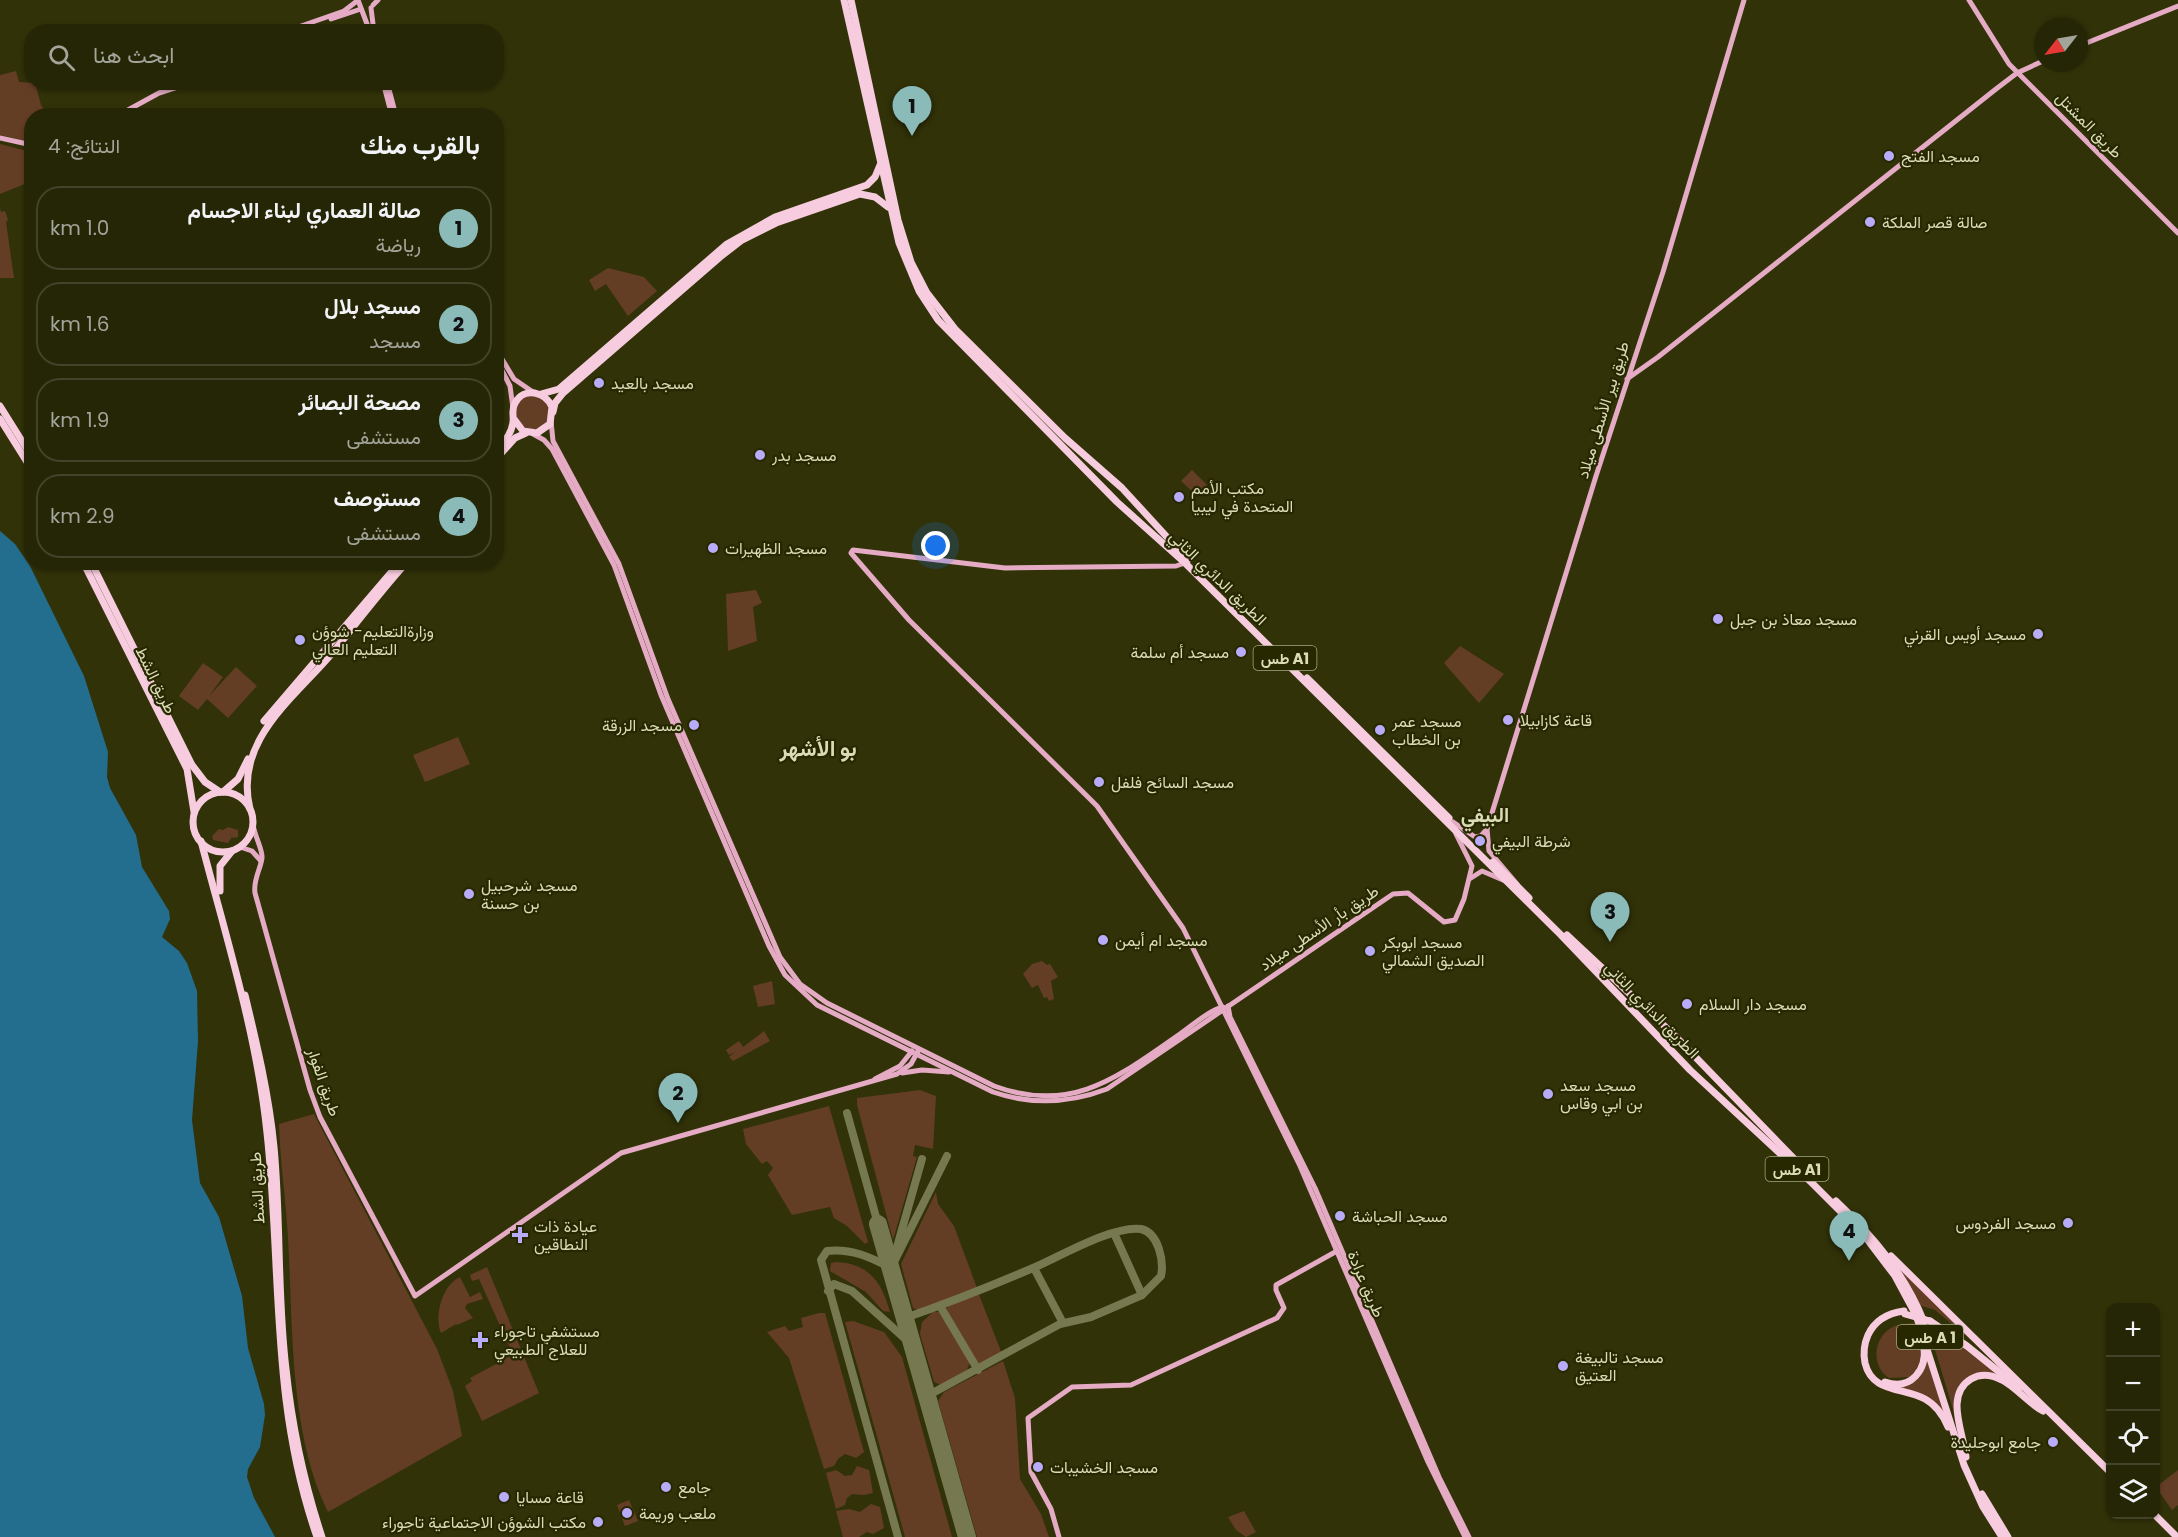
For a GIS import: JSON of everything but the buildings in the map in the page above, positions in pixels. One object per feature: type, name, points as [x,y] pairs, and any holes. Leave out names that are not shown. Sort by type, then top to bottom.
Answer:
[{"type":"highway","name":"الطريق الدائري الثاني","points":[[844,0],[892,216],[905,262],[923,298],[938,320],[1079,463],[1658,1022],[1813,1174],[1866,1230],[1902,1278],[1922,1316],[1964,1457],[1984,1498],[2008,1537]]},
{"type":"highway","name":"الطريق الدائري الثاني","points":[[851,0],[898,220],[918,276],[934,303],[955,329],[1065,438],[1122,488],[1164,535],[1578,953],[1684,1064],[1734,1110],[1883,1260],[1918,1319],[1980,1500],[2002,1537]]},
{"type":"highway","points":[[504,443],[514,434],[544,430],[552,420],[555,396],[736,244],[776,223],[846,196],[870,183],[877,174],[880,161]]},
{"type":"highway","points":[[846,196],[860,194],[875,197],[888,206],[892,216]]},
{"type":"highway","points":[[504,448],[514,434],[513,409],[522,396],[537,393],[555,396]]},
{"type":"highway","points":[[537,393],[548,400],[553,412]]},
{"type":"highway","points":[[0,406],[24,444]]},
{"type":"highway","points":[[0,418],[24,457]]},
{"type":"highway","points":[[514,419],[520,429],[530,433]]},
{"type":"highway","points":[[1065,438],[1111,486],[1107,487],[1079,463]]},
{"type":"highway","points":[[1145,527],[1127,507],[1127,502],[1132,504],[1164,535]]},
{"type":"highway","name":"طريق الشط","points":[[87,570],[187,769],[194,812]]},
{"type":"highway","name":"طريق الشط","points":[[95,570],[192,765],[205,782],[221,792]]},
{"type":"highway","points":[[221,792],[241,774],[262,725],[274,707],[392,570]]},
{"type":"highway","points":[[250,809],[244,800],[234,794],[221,792],[209,795],[194,812],[193,828],[201,842],[214,851],[232,852],[248,840],[253,824],[247,789],[248,771],[266,726],[334,651],[400,570]]},
{"type":"highway","name":"طريق الشط","points":[[201,842],[237,980],[263,1097],[270,1158],[280,1370],[300,1481],[316,1537]]},
{"type":"highway","name":"طريق الشط","points":[[232,852],[220,866],[218,884],[268,1099],[275,1158],[285,1367],[304,1472],[322,1537]]},
{"type":"highway","points":[[1578,953],[1671,1046],[1683,1052],[1677,1041],[1658,1022]]},
{"type":"highway","points":[[1734,1110],[1701,1075],[1700,1070],[1704,1070],[1742,1104]]},
{"type":"highway","points":[[1866,1230],[2106,1468]]},
{"type":"highway","points":[[1964,1457],[1937,1408],[1919,1396],[1881,1385],[1866,1368],[1864,1350],[1869,1332],[1883,1318],[1905,1312],[1924,1314],[2005,1368]]},
{"type":"highway","points":[[1918,1319],[1925,1349],[1921,1370],[1912,1380],[1903,1384],[1881,1381],[1869,1365],[1869,1341],[1885,1321],[1905,1312],[1930,1321],[1986,1361],[2043,1411],[2106,1474]]},
{"type":"highway","points":[[1964,1457],[1957,1401],[1961,1389],[1970,1380],[1985,1375],[1998,1378],[2043,1411]]},
{"type":"highway","points":[[2152,1519],[2171,1537]]},
{"type":"highway","points":[[2158,1519],[2177,1537]]},
{"type":"main road","points":[[310,24],[362,10],[378,0]]},
{"type":"main road","name":"طريق بير الأسطى ميلاد","points":[[1487,829],[1627,379],[1663,272],[1744,0]]},
{"type":"main road","name":"طريق المشتل","points":[[1969,0],[2000,53],[2017,73],[2178,233]]},
{"type":"main road","points":[[313,24],[344,11],[357,1],[368,24]]},
{"type":"main road","points":[[372,4],[372,24]]},
{"type":"main road","points":[[2088,42],[2178,6]]},
{"type":"main road","points":[[1627,379],[1658,357],[2017,73],[2034,65]]},
{"type":"main road","points":[[125,108],[160,90]]},
{"type":"main road","points":[[132,108],[168,90]]},
{"type":"main road","points":[[385,90],[390,108]]},
{"type":"main road","points":[[389,90],[394,108]]},
{"type":"main road","points":[[0,140],[24,145]]},
{"type":"main road","points":[[504,362],[514,379],[537,393]]},
{"type":"main road","points":[[504,374],[510,386],[513,409]]},
{"type":"main road","points":[[552,420],[553,441],[619,564],[668,699],[781,960],[795,979],[813,995],[955,1073],[993,1092],[1022,1099],[1058,1101],[1083,1097],[1118,1082],[1207,1019]]},
{"type":"main road","points":[[530,433],[544,440],[552,449],[607,549],[661,695],[776,962],[793,984],[817,1005],[1005,1090],[1030,1095],[1064,1095],[1092,1089],[1110,1081],[1207,1019]]},
{"type":"main road","name":"طريق عرادة","points":[[1185,563],[1176,566],[1005,568],[854,550],[851,553],[909,620],[975,683],[1105,816],[1190,938],[1219,997],[1222,1010],[1263,1084],[1324,1216],[1439,1488],[1465,1537]]},
{"type":"main road","name":"طريق الفوار","points":[[253,824],[255,839],[262,855],[255,881],[255,893],[315,1104],[415,1296],[621,1153],[874,1079]]},
{"type":"main road","points":[[1453,826],[1475,837],[1480,837],[1487,829]]},
{"type":"main road","name":"طريق بأر الأسطى ميلاد","points":[[1207,1019],[1393,894],[1407,893],[1444,922],[1451,922],[1460,913],[1471,878],[1470,858],[1453,826]]},
{"type":"main road","points":[[1487,829],[1489,851],[1512,876],[1519,888]]},
{"type":"main road","points":[[240,847],[252,851],[261,861]]},
{"type":"main road","points":[[1471,878],[1482,871],[1506,882]]},
{"type":"main road","points":[[1228,1006],[1230,1017],[1263,1084]]},
{"type":"main road","points":[[897,1074],[907,1068],[915,1050]]},
{"type":"main road","points":[[874,1079],[900,1066],[915,1050]]},
{"type":"main road","points":[[874,1079],[922,1070],[955,1073]]},
{"type":"main road","points":[[1324,1216],[1439,1477],[1469,1537]]},
{"type":"main road","points":[[1059,1537],[1051,1509],[1031,1472],[1028,1419],[1072,1387],[1127,1386],[1138,1383],[1277,1318],[1284,1308],[1275,1289],[1277,1284],[1337,1251]]},
{"type":"shaded area","points":[[16,71],[19,82],[24,82],[24,90],[37,90],[43,108],[24,108],[24,140],[0,135],[0,75]]},
{"type":"shaded area","points":[[0,144],[24,150],[24,184],[0,194]]},
{"type":"shaded area","points":[[0,208],[1,212],[5,211],[8,220],[6,222],[14,278],[0,278]]},
{"type":"shaded area","points":[[608,268],[644,277],[657,291],[628,316],[606,284],[595,291],[589,280]]},
{"type":"shaded area","points":[[533,395],[545,400],[550,412],[545,424],[533,429],[521,424],[516,412],[521,400]]},
{"type":"shaded area","points":[[1192,470],[1207,485],[1197,496],[1181,481]]},
{"type":"shaded area","points":[[756,590],[762,603],[753,607],[757,641],[728,651],[726,594]]},
{"type":"shaded area","points":[[1460,646],[1504,674],[1479,703],[1444,663]]},
{"type":"shaded area","points":[[203,663],[223,677],[209,696],[236,667],[257,686],[228,718],[207,699],[198,710],[179,696]]},
{"type":"shaded area","points":[[458,737],[470,764],[425,782],[413,755]]},
{"type":"shaded area","points":[[228,827],[238,830],[238,837],[233,838],[228,831],[232,837],[228,843],[213,840],[212,836],[219,829],[223,830]]},
{"type":"shaded area","points":[[1042,961],[1047,965],[1050,964],[1058,977],[1051,981],[1054,999],[1049,1001],[1047,997],[1044,998],[1038,985],[1032,988],[1023,974],[1032,964]]},
{"type":"shaded area","points":[[772,981],[775,1004],[758,1007],[753,986]]},
{"type":"shaded area","points":[[764,1031],[770,1041],[733,1061],[729,1057],[735,1052],[729,1055],[726,1050],[739,1041],[743,1047]]},
{"type":"shaded area","points":[[920,1090],[936,1096],[933,1149],[915,1145],[913,1156],[917,1157],[893,1240],[857,1098]]},
{"type":"shaded area","points":[[829,1106],[868,1242],[865,1244],[847,1226],[834,1218],[830,1207],[792,1215],[768,1175],[773,1168],[767,1161],[762,1164],[746,1144],[743,1129]]},
{"type":"shaded area","points":[[314,1114],[437,1349],[453,1391],[462,1436],[328,1512],[315,1481],[306,1448],[295,1378],[288,1238],[279,1124]]},
{"type":"shaded area","points":[[936,1192],[938,1204],[954,1226],[977,1288],[918,1310],[913,1308],[901,1264]]},
{"type":"shaded area","points":[[837,1262],[858,1267],[873,1277],[883,1292],[890,1312],[883,1311],[866,1292],[830,1271],[831,1263]]},
{"type":"shaded area","points":[[1894,1262],[1995,1360],[1935,1310],[1919,1305]]},
{"type":"shaded area","points":[[487,1267],[539,1393],[482,1421],[465,1386],[472,1381],[470,1378],[498,1363],[497,1354],[510,1348],[479,1279],[472,1281],[470,1275]]},
{"type":"shaded area","points":[[460,1277],[470,1297],[480,1292],[483,1299],[467,1304],[465,1308],[473,1318],[441,1333],[438,1318],[441,1302],[448,1287]]},
{"type":"shaded area","points":[[978,1292],[1002,1354],[981,1365],[976,1363],[946,1309],[949,1305]]},
{"type":"shaded area","points":[[933,1312],[939,1312],[970,1362],[966,1373],[943,1386],[934,1382],[920,1334],[922,1322]]},
{"type":"shaded area","points":[[825,1313],[864,1452],[856,1458],[845,1454],[834,1466],[824,1469],[789,1358],[767,1332],[785,1326],[789,1331],[803,1327],[801,1318]]},
{"type":"shaded area","points":[[853,1321],[884,1332],[902,1357],[952,1537],[905,1537],[845,1322]]},
{"type":"shaded area","points":[[1914,1323],[1922,1352],[1919,1364],[1910,1377],[1889,1378],[1879,1366],[1878,1343],[1888,1330],[1895,1326]]},
{"type":"shaded area","points":[[1927,1323],[1966,1348],[2010,1383],[1993,1375],[1965,1381],[1955,1416]]},
{"type":"shaded area","points":[[1926,1356],[1947,1422],[1940,1409],[1896,1387],[1907,1385]]},
{"type":"shaded area","points":[[1003,1361],[1015,1398],[1020,1479],[1041,1514],[1049,1537],[977,1537],[938,1401],[944,1392]]},
{"type":"shaded area","points":[[857,1466],[869,1470],[873,1493],[852,1494],[847,1498],[845,1505],[836,1509],[826,1473],[836,1470],[845,1476],[852,1475]]},
{"type":"shaded area","points":[[2178,1470],[2178,1505],[2172,1510],[2160,1493],[2160,1484]]},
{"type":"shaded area","name":"ملعب وريمة","points":[[629,1500],[638,1521],[625,1526],[617,1505]]},
{"type":"shaded area","points":[[871,1504],[880,1507],[884,1528],[873,1534],[867,1532],[859,1537],[843,1537],[836,1511],[849,1509],[860,1512]]},
{"type":"shaded area","points":[[1244,1511],[1256,1532],[1246,1537],[1236,1530],[1228,1517]]},
{"type":"water","points":[[0,531],[15,544],[24,557],[24,570],[32,570],[84,676],[108,752],[107,777],[110,788],[136,835],[142,867],[169,911],[170,919],[162,937],[179,951],[187,963],[197,991],[198,1041],[192,1120],[200,1183],[219,1217],[242,1296],[248,1348],[265,1415],[260,1447],[248,1469],[247,1477],[254,1498],[275,1537],[0,1537]]},
{"type":"taxiway","points":[[847,1113],[878,1224]]},
{"type":"taxiway","points":[[922,1159],[891,1268],[947,1156]]},
{"type":"taxiway","points":[[905,1318],[1033,1268],[1086,1243],[1116,1232],[1129,1229],[1141,1229],[1147,1232],[1156,1242],[1161,1256],[1161,1276],[1142,1295],[1091,1317],[1060,1324],[927,1396]]},
{"type":"taxiway","points":[[1114,1233],[1142,1295]]},
{"type":"taxiway","points":[[891,1268],[868,1257],[836,1250],[827,1251],[821,1260],[898,1537]]},
{"type":"taxiway","points":[[1034,1268],[1063,1323]]},
{"type":"taxiway","points":[[828,1291],[834,1284],[852,1291],[911,1344]]},
{"type":"taxiway","points":[[940,1306],[978,1370]]},
{"type":"runway","points":[[878,1224],[967,1537]]},
{"type":"place","name":"صالة العماري لبناء الاجسام","points":[[912,136]]},
{"type":"place","name":"مسجد الفتح","points":[[1889,156]]},
{"type":"place","name":"صالة قصر الملكة","points":[[1870,222]]},
{"type":"place","name":"مسجد بالعيد","points":[[599,383]]},
{"type":"place","name":"مسجد بدر","points":[[760,455]]},
{"type":"place","name":"مكتب الأمم المتحدة في ليبيا","points":[[1179,497]]},
{"type":"place","name":"مسجد الظهيرات","points":[[713,548]]},
{"type":"place","name":"مسجد معاذ بن جبل","points":[[1718,619]]},
{"type":"place","name":"مسجد أويس القرني","points":[[2038,634]]},
{"type":"place","name":"وزارةالتعليم- شوؤن التعليم العالي","points":[[300,640]]},
{"type":"place","name":"مسجد أم سلمة","points":[[1241,652]]},
{"type":"place","name":"قاعة كازابيلا","points":[[1508,720]]},
{"type":"place","name":"مسجد الزرقة","points":[[694,725]]},
{"type":"place","name":"مسجد عمر بن الخطاب","points":[[1380,730]]},
{"type":"place","name":"مسجد السائح فلفل","points":[[1099,782]]},
{"type":"place","name":"شرطة البيفي","points":[[1480,841]]},
{"type":"place","name":"مسجد شرحبيل بن حسنة","points":[[469,894]]},
{"type":"place","name":"مسجد ام أيمن","points":[[1103,940]]},
{"type":"place","name":"مصحة البصائر","points":[[1610,942]]},
{"type":"place","name":"مسجد ابوبكر الصديق الشمالي","points":[[1370,951]]},
{"type":"place","name":"مسجد دار السلام","points":[[1687,1004]]},
{"type":"place","name":"مسجد سعد بن ابي وقاس","points":[[1548,1094]]},
{"type":"place","name":"مسجد بلال","points":[[678,1123]]},
{"type":"place","name":"مسجد الحباشة","points":[[1340,1216]]},
{"type":"place","name":"مسجد الفردوس","points":[[2068,1223]]},
{"type":"place","name":"عيادة ذات النطاقين","points":[[520,1235]]},
{"type":"place","name":"مستوصف","points":[[1849,1261]]},
{"type":"place","name":"مستشفي تاجوراء للعلاج الطبيعي","points":[[480,1340]]},
{"type":"place","name":"مسجد تالبيغة العتيق","points":[[1563,1366]]},
{"type":"place","name":"جامع ابوجليدة","points":[[2053,1442]]},
{"type":"place","name":"مسجد الخشيبات","points":[[1038,1467]]},
{"type":"place","name":"جامع","points":[[666,1487]]},
{"type":"place","name":"قاعة مسايا","points":[[504,1497]]},
{"type":"place","name":"ملعب وريمة","points":[[627,1513]]},
{"type":"place","name":"مكتب الشوؤن الاجتماعية تاجوراء","points":[[598,1522]]},
{"type":"district","name":"بو الأشهر","points":[[818,748]]},
{"type":"district","name":"البيفي","points":[[1485,815]]}]
